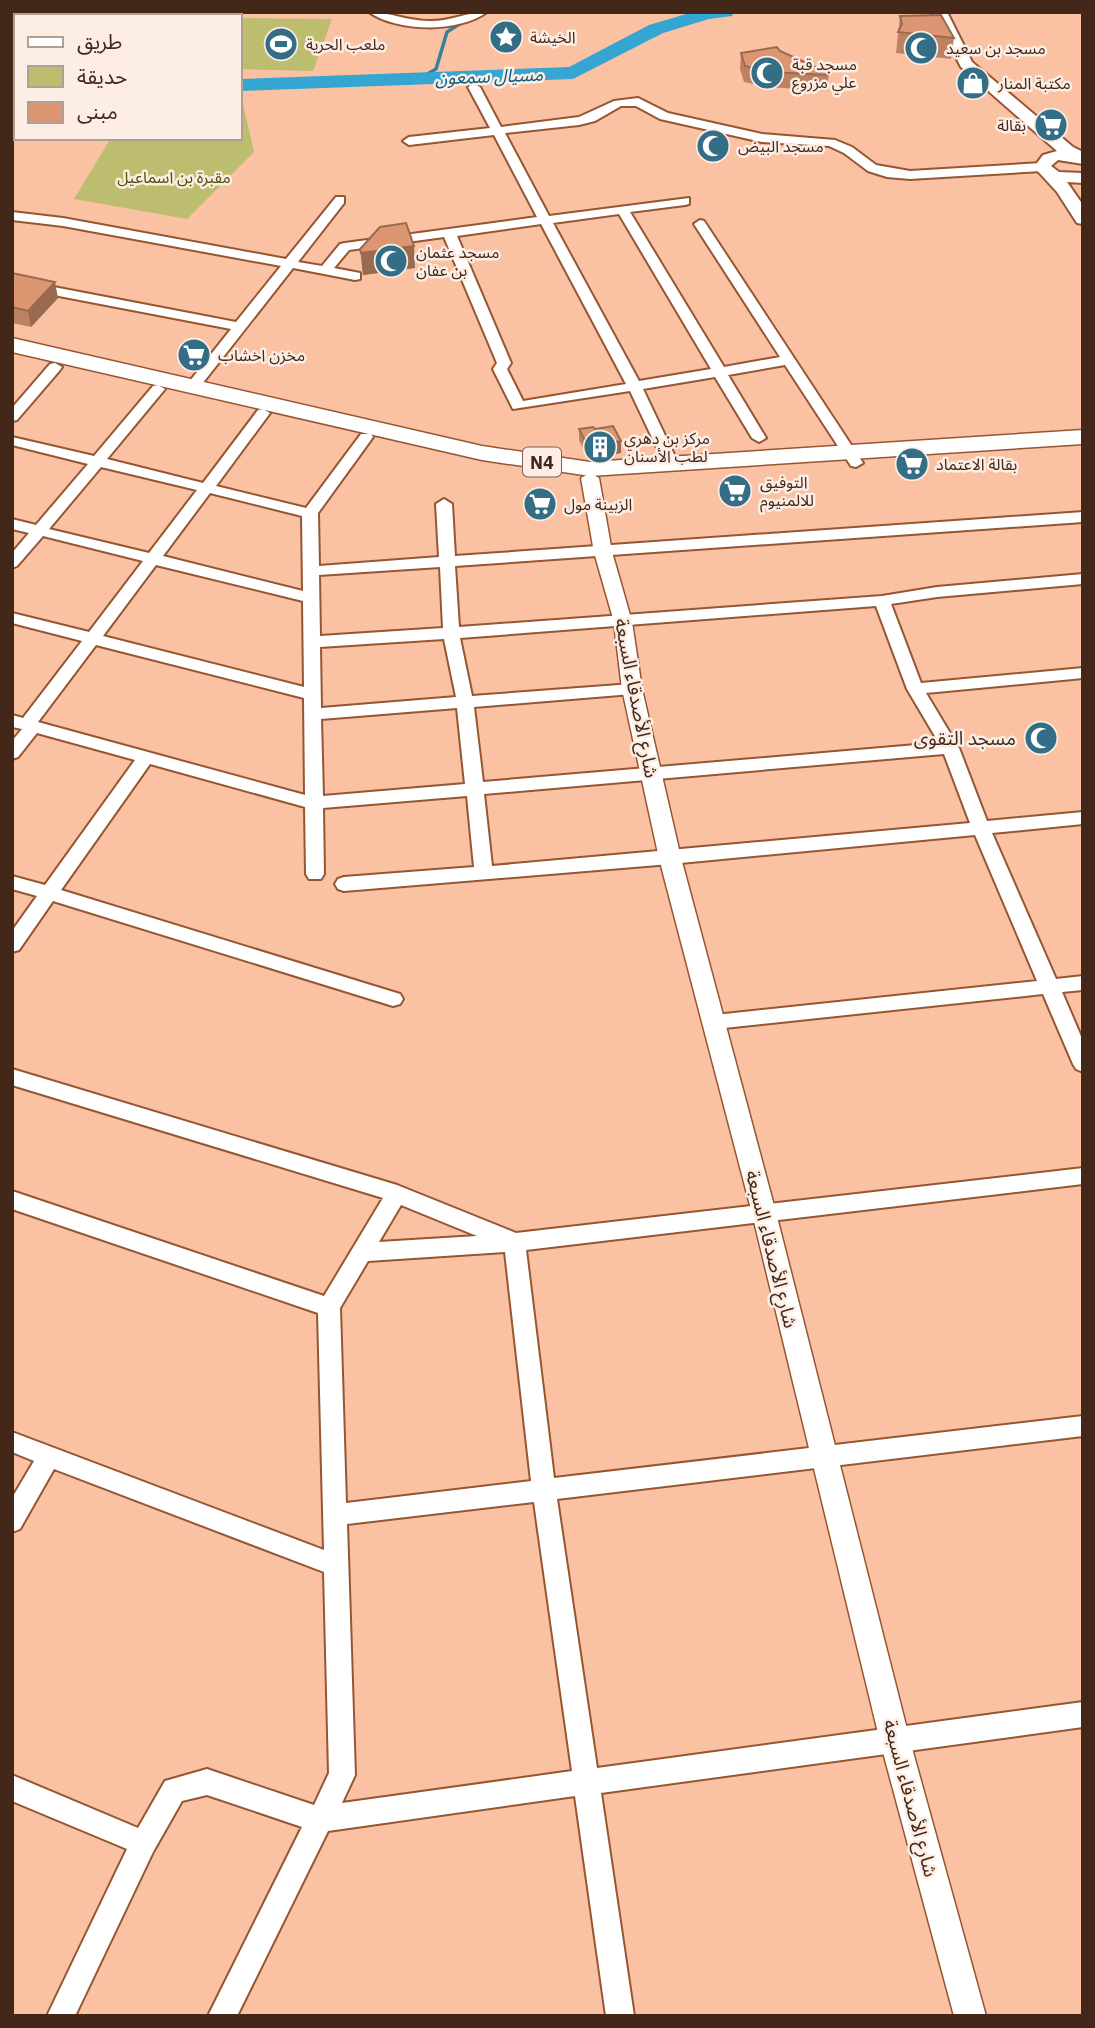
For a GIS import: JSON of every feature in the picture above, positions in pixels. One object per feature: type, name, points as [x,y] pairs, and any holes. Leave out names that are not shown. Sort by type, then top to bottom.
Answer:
[{"type":"highway","name":"N4","points":[[12,345],[193,386],[366,437],[471,462],[590,478],[1083,437]]},
{"type":"highway","name":"N4","points":[[12,357],[482,453],[590,469],[1083,445]]},
{"type":"main road","points":[[939,12],[966,64],[1067,151],[1083,159]]},
{"type":"main road","points":[[1045,131],[1049,144],[1046,167],[1083,219]]},
{"type":"main road","points":[[1046,167],[1068,155],[1083,159]]},
{"type":"main road","points":[[1046,167],[1063,179],[1083,178]]},
{"type":"street","points":[[374,12],[432,26],[452,24],[482,12]]},
{"type":"street","points":[[474,87],[634,386],[672,465]]},
{"type":"street","points":[[409,141],[579,121],[591,118],[618,103],[638,102],[664,116],[762,138],[831,143],[848,150],[872,168],[887,173],[910,176],[1046,167]]},
{"type":"street","points":[[193,386],[340,200]]},
{"type":"street","points":[[326,270],[345,247],[685,201]]},
{"type":"street","points":[[622,209],[759,438]]},
{"type":"street","points":[[12,216],[63,222],[355,276]]},
{"type":"street","points":[[700,225],[853,458]]},
{"type":"street","points":[[449,233],[504,363],[500,369],[518,407],[790,360]]},
{"type":"street","points":[[12,283],[239,327]]},
{"type":"street","points":[[12,417],[55,367]]},
{"type":"street","points":[[12,564],[158,388]]},
{"type":"street","points":[[12,753],[24,724],[153,559],[265,408]]},
{"type":"street","points":[[315,874],[310,513],[366,437]]},
{"type":"street","points":[[12,441],[310,513]]},
{"type":"street","name":"شارع الأصدقاء السبعة","points":[[590,478],[603,552],[623,622],[632,689],[670,858],[764,1213],[895,1741],[970,2016]]},
{"type":"street","points":[[444,504],[445,562],[451,633],[465,702],[484,873]]},
{"type":"street","points":[[311,571],[1083,517]]},
{"type":"street","points":[[12,524],[311,598]]},
{"type":"street","points":[[312,642],[623,622],[882,601],[937,592],[1083,579]]},
{"type":"street","points":[[882,601],[915,689],[950,748],[981,828],[1083,1065]]},
{"type":"street","points":[[12,618],[312,694]]},
{"type":"street","points":[[915,689],[1083,673]]},
{"type":"street","points":[[313,714],[632,689]]},
{"type":"street","points":[[24,724],[314,803],[651,776],[950,748]]},
{"type":"street","points":[[12,945],[146,758]]},
{"type":"street","points":[[344,884],[670,858],[1083,818]]},
{"type":"street","points":[[12,882],[393,999]]},
{"type":"street","points":[[715,1021],[1083,984]]},
{"type":"street","points":[[12,1077],[397,1194],[515,1242]]},
{"type":"street","points":[[362,1252],[515,1242],[1083,1176]]},
{"type":"street","points":[[222,2016],[342,1775],[329,1307],[397,1194]]},
{"type":"street","points":[[12,1200],[329,1307]]},
{"type":"street","points":[[515,1242],[544,1492],[620,2016]]},
{"type":"street","points":[[335,1515],[1083,1426]]},
{"type":"street","points":[[12,1442],[337,1566]]},
{"type":"street","points":[[12,1521],[49,1456]]},
{"type":"street","points":[[61,2016],[144,1843],[174,1790],[207,1782],[318,1819],[1083,1714]]},
{"type":"street","points":[[12,1788],[144,1843]]},
{"type":"green space","name":"ملعب الحرية","points":[[242,18],[332,19],[313,71],[242,69]]},
{"type":"green space","name":"مقبرة بن اسماعيل","points":[[242,104],[254,152],[187,219],[74,199],[110,140],[242,140]]},
{"type":"building","points":[[941,15],[954,38],[898,32],[902,24],[900,16]]},
{"type":"building","points":[[777,47],[780,51],[829,73],[828,75],[769,72],[745,66],[741,53]]},
{"type":"building","points":[[406,223],[414,246],[361,253],[360,249],[380,227]]},
{"type":"building","points":[[12,273],[55,282],[28,311],[12,307]]},
{"type":"building","points":[[613,426],[621,441],[588,447],[579,429],[595,429]]},
{"type":"waterway","name":"مسيال سمعون","points":[[242,85],[573,73],[656,29],[707,14],[725,12]]},
{"type":"waterway","points":[[417,80],[436,69],[447,32],[464,21]]},
{"type":"place","name":"الخيشة","points":[[506,37]]},
{"type":"place","name":"ملعب الحرية","points":[[281,44]]},
{"type":"place","name":"مسجد بن سعيد","points":[[921,48]]},
{"type":"place","name":"مسجد قبة علي مزروع","points":[[767,73]]},
{"type":"place","name":"مكتبة المنار","points":[[973,83]]},
{"type":"place","name":"بقالة","points":[[1051,125]]},
{"type":"place","name":"مسجد البيض","points":[[713,146]]},
{"type":"place","name":"مسجد عثمان بن عفان","points":[[391,261]]},
{"type":"place","name":"مخزن اخشاب","points":[[194,355]]},
{"type":"place","name":"مركز بن دهري لطب الأسنان","points":[[600,447]]},
{"type":"place","name":"بقالة الاعتماد","points":[[912,464]]},
{"type":"place","name":"التوفيق للالمنيوم","points":[[735,491]]},
{"type":"place","name":"الزبينة مول","points":[[540,504]]},
{"type":"place","name":"مسجد التقوى","points":[[1041,738]]}]
